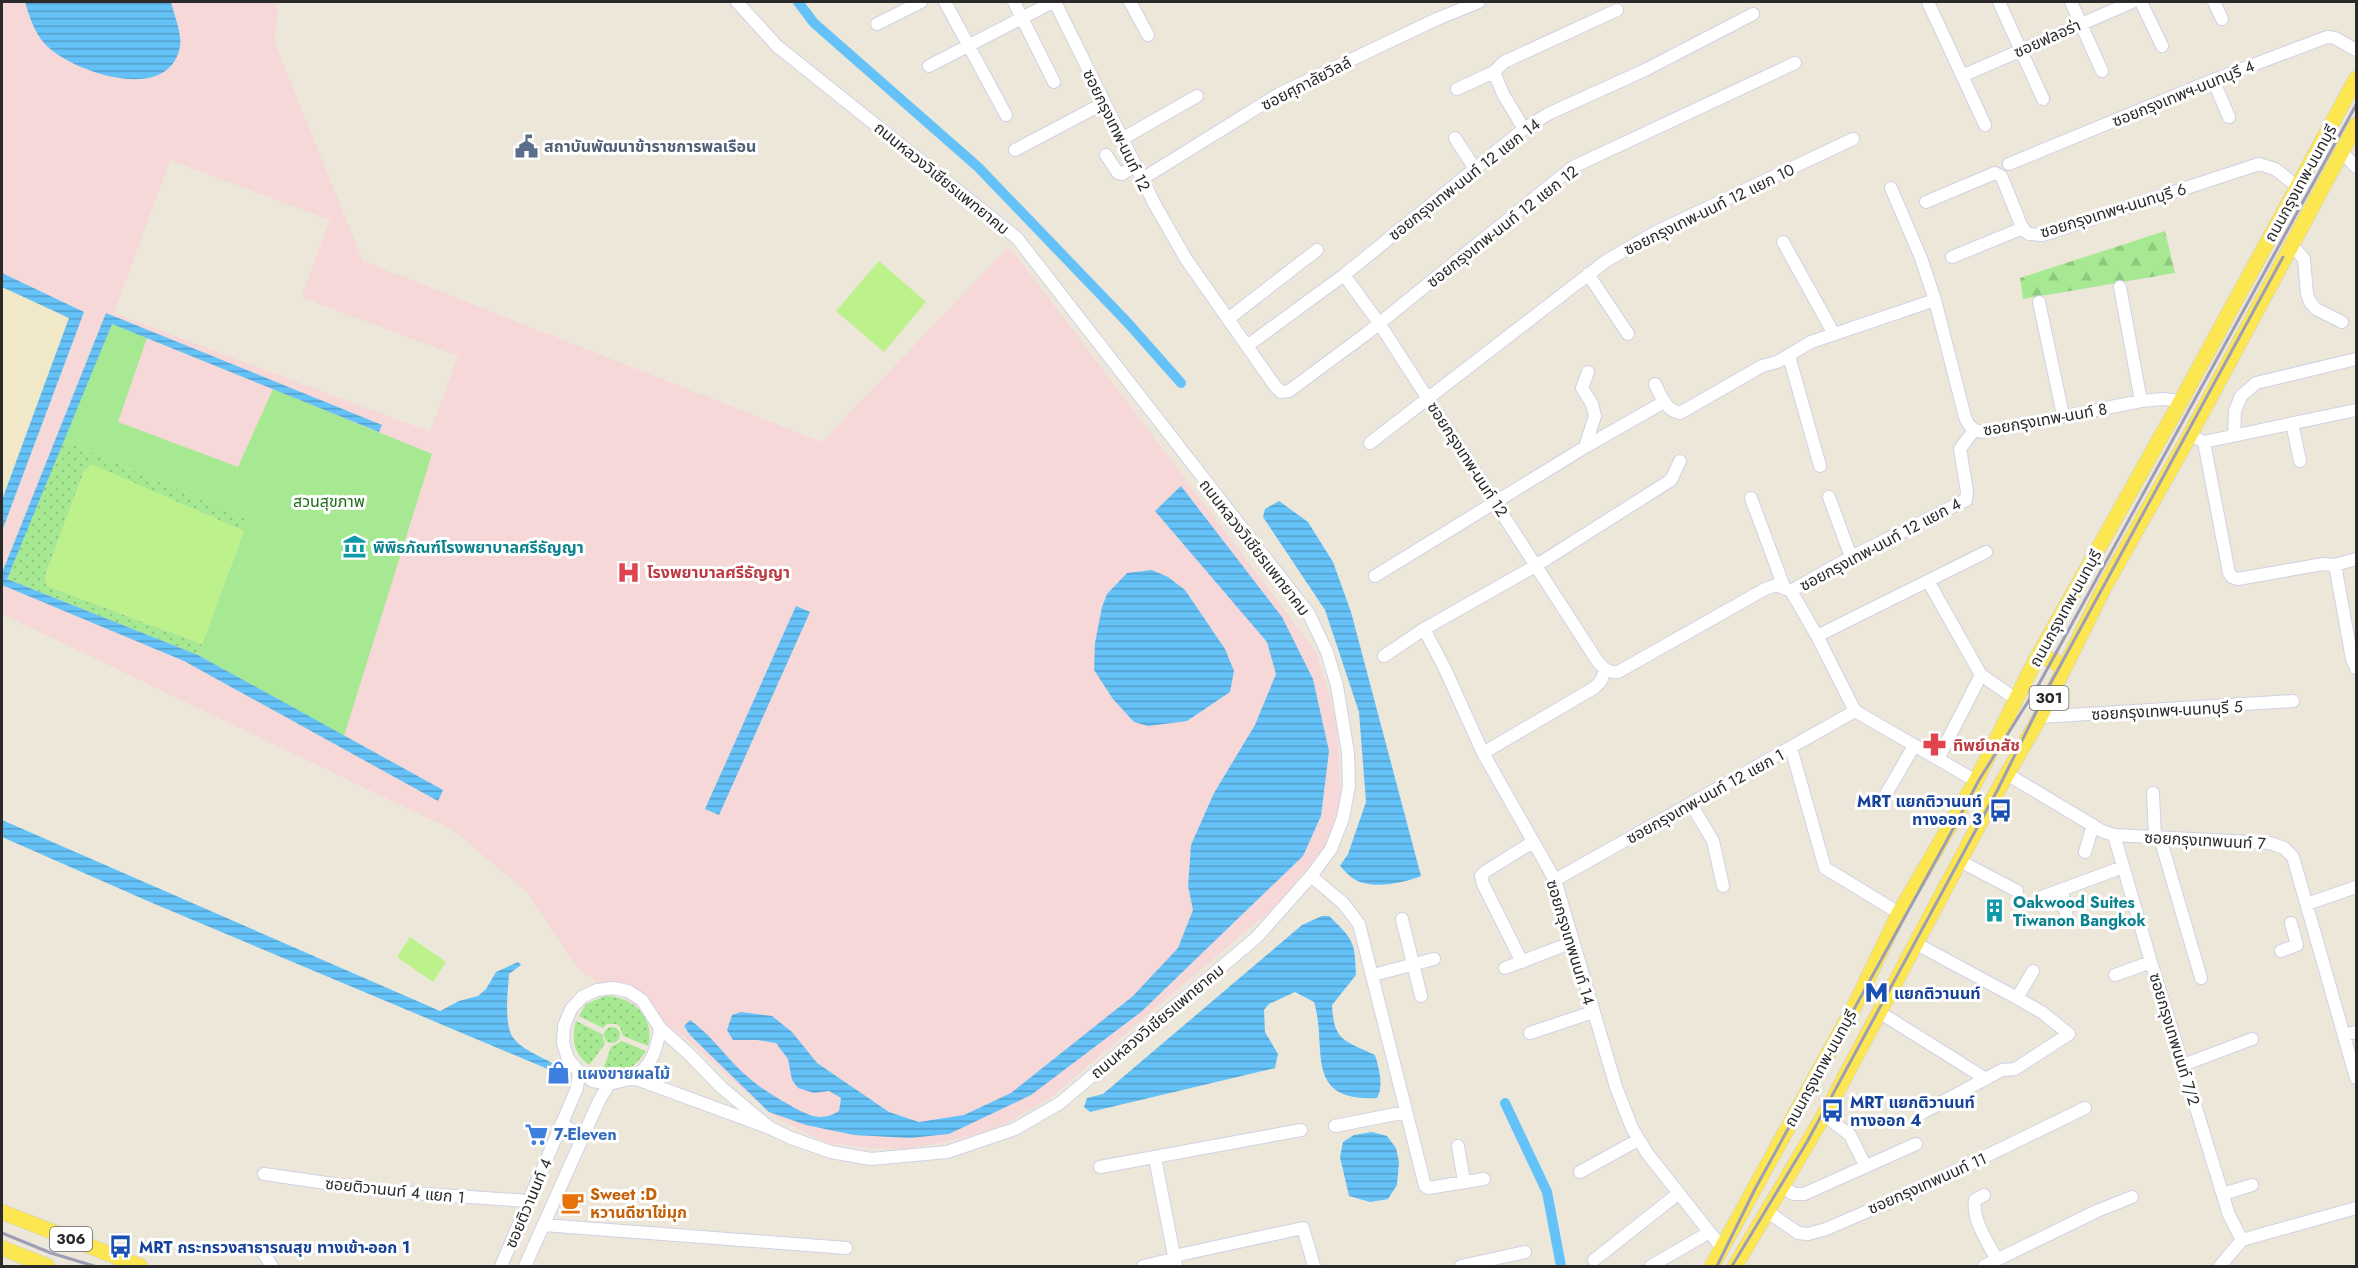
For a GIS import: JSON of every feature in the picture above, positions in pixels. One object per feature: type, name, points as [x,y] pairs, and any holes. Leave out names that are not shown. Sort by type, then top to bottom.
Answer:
[{"type":"main road","name":"ถนนกรุงเทพ-นนทบุรี","points":[[1712,1266],[1854,1008],[1899,913],[1976,780],[2038,657],[2181,401],[2356,79]]},
{"type":"main road","name":"ถนนกรุงเทพ-นนทบุรี","points":[[1735,1266],[1824,1115],[2007,774],[2040,717],[2106,584],[2197,438],[2291,244],[2349,154],[2356,125]]},
{"type":"main road","points":[[2061,615],[2070,625],[2085,626]]},
{"type":"main road","points":[[2038,657],[2054,660],[2063,670]]},
{"type":"main road","name":"306","points":[[2,1212],[140,1266]]},
{"type":"main road","name":"306","points":[[2,1248],[47,1266]]},
{"type":"street","name":"ถนนหลวงวิเชียรแพทยาคม","points":[[634,1078],[831,1152],[871,1159],[947,1152],[1015,1129],[1060,1103],[1257,937],[1311,876],[1331,849],[1343,818],[1349,786],[1348,753],[1338,686],[1327,652],[1309,614],[1285,580],[1230,513],[1017,238],[777,46],[737,2]]},
{"type":"street","points":[[877,24],[921,2]]},
{"type":"street","points":[[945,2],[1006,115]]},
{"type":"street","points":[[1014,2],[1054,82]]},
{"type":"street","points":[[929,66],[1054,2]]},
{"type":"street","name":"ซอยกรุงเทพ-นนท์ 12","points":[[1054,2],[1142,179],[1186,259],[1275,386],[1281,392],[1289,391],[1380,323],[1605,670]]},
{"type":"street","points":[[1130,2],[1148,35]]},
{"type":"street","name":"ซอยศุภาลัยวิลล์","points":[[1142,179],[1279,94],[1437,19],[1479,2]]},
{"type":"street","points":[[1928,2],[1985,125]]},
{"type":"street","points":[[1999,2],[2043,99]]},
{"type":"street","points":[[2071,2],[2102,71]]},
{"type":"street","name":"ซอยฟลอร่า","points":[[1962,76],[2132,2]]},
{"type":"street","points":[[2141,2],[2162,46]]},
{"type":"street","points":[[2214,2],[2222,19]]},
{"type":"street","points":[[1457,89],[1494,72],[1504,62],[1617,10]]},
{"type":"street","name":"ซอยกรุงเทพ-นนท์ 12 แยก 14","points":[[1247,346],[1344,275],[1524,129],[1548,114],[1645,70],[1753,14]]},
{"type":"street","name":"ซอยกรุงเทพฯ-นนทบุรี 4","points":[[2009,164],[2213,80],[2327,37],[2336,38],[2356,50]]},
{"type":"street","name":"ซอยกรุงเทพ-นนท์ 12 แยก 12","points":[[1380,323],[1573,167],[1795,63]]},
{"type":"street","points":[[1494,72],[1503,94],[1524,129]]},
{"type":"street","points":[[2213,80],[2229,117]]},
{"type":"street","points":[[1122,139],[1197,96]]},
{"type":"street","points":[[1015,150],[1104,103]]},
{"type":"street","points":[[1455,138],[1475,169]]},
{"type":"street","name":"ซอยกรุงเทพ-นนท์ 12 แยก 10","points":[[1370,443],[1606,261],[1656,232],[1853,139]]},
{"type":"street","points":[[2349,154],[2356,167]]},
{"type":"street","points":[[1106,155],[1118,173],[1122,174],[1135,165]]},
{"type":"street","name":"ซอยกรุงเทพฯ-นนทบุรี 6","points":[[1926,202],[1995,172],[2001,176],[2023,228],[2029,234],[2043,236],[2259,164],[2275,170],[2298,188]]},
{"type":"street","name":"ซอยกรุงเทพ-นนท์ 8","points":[[1891,188],[1921,258],[1935,300],[1965,417],[1974,430],[1986,432],[2141,401],[2163,399],[2181,401]]},
{"type":"street","points":[[1952,257],[2023,228]]},
{"type":"street","points":[[1783,242],[1834,334]]},
{"type":"street","points":[[2291,244],[2304,259],[2307,294],[2310,302],[2316,309],[2342,322]]},
{"type":"street","points":[[1228,319],[1317,250]]},
{"type":"street","points":[[1588,274],[1628,334]]},
{"type":"street","points":[[1344,275],[1380,323]]},
{"type":"street","points":[[2120,287],[2141,401]]},
{"type":"street","points":[[1655,384],[1664,402],[1672,411],[1680,412],[1762,366],[1789,356],[1811,342],[1935,300]]},
{"type":"street","points":[[2039,302],[2063,415]]},
{"type":"street","points":[[1789,356],[1820,466]]},
{"type":"street","points":[[2234,435],[2235,411],[2241,396],[2256,382],[2356,359]]},
{"type":"street","points":[[1585,447],[1594,416],[1592,404],[1582,388],[1588,372]]},
{"type":"street","points":[[1375,576],[1585,447],[1664,402]]},
{"type":"street","points":[[2356,410],[2234,435],[2197,438],[2229,573],[2232,577],[2238,579],[2323,564],[2335,565],[2356,559]]},
{"type":"street","points":[[2292,423],[2300,461]]},
{"type":"street","name":"ซอยกรุงเทพ-นนท์ 12 แยก 4","points":[[1787,589],[1966,500],[1967,491],[1960,449],[1974,430]]},
{"type":"street","points":[[1384,656],[1424,629],[1536,564],[1671,480],[1680,461]]},
{"type":"street","points":[[1750,498],[1787,589],[1817,636],[1855,711],[1976,780]]},
{"type":"street","points":[[1828,498],[1851,557]]},
{"type":"street","points":[[1817,636],[1986,552]]},
{"type":"street","points":[[2335,565],[2352,659],[2356,668]]},
{"type":"street","points":[[1928,581],[1980,675],[2016,699]]},
{"type":"street","points":[[1483,753],[1594,688],[1601,681],[1605,670],[1612,673],[1618,672],[1776,585],[1787,589]]},
{"type":"street","name":"ซอยกรุงเทพนนท์ 14","points":[[1424,629],[1483,753],[1555,880],[1616,1087],[1638,1140],[1708,1233],[1722,1248]]},
{"type":"street","points":[[1938,759],[1980,675]]},
{"type":"street","name":"ซอยกรุงเทพฯ-นนทบุรี 5","points":[[2040,717],[2293,701]]},
{"type":"street","name":"ซอยกรุงเทพ-นนท์ 12 แยก 1","points":[[1555,880],[1855,711]]},
{"type":"street","points":[[1886,794],[1914,746]]},
{"type":"street","points":[[1791,748],[1825,868],[1899,913]]},
{"type":"street","name":"ซอยกรุงเทพนนท์ 7","points":[[2007,774],[2114,835],[2270,843],[2284,848],[2293,857],[2316,939],[2350,1034],[2356,1078]]},
{"type":"street","points":[[2153,794],[2158,837],[2201,978]]},
{"type":"street","points":[[1691,804],[1713,841],[1723,886]]},
{"type":"street","points":[[2085,852],[2093,825]]},
{"type":"street","name":"ซอยกรุงเทพนนท์ 7/2","points":[[2114,835],[2229,1215],[2242,1240]]},
{"type":"street","points":[[1522,962],[1481,876],[1533,842]]},
{"type":"street","points":[[1960,861],[2017,891]]},
{"type":"street","points":[[2042,897],[2123,867]]},
{"type":"street","points":[[1311,876],[1343,903],[1359,924],[1425,1186],[1428,1188],[1484,1179]]},
{"type":"street","points":[[2307,904],[2356,887]]},
{"type":"street","points":[[2062,889],[2067,919]]},
{"type":"street","points":[[1402,919],[1421,996]]},
{"type":"street","points":[[2290,923],[2297,945]]},
{"type":"street","points":[[2281,951],[2316,939]]},
{"type":"street","points":[[1505,968],[1573,942]]},
{"type":"street","points":[[1917,944],[2043,1012],[2069,1034],[2015,1069],[2002,1070],[1920,1114]]},
{"type":"street","points":[[1373,975],[1434,958]]},
{"type":"street","points":[[2115,975],[2151,962]]},
{"type":"street","points":[[2017,998],[2033,971]]},
{"type":"street","name":"ถนนหลวงวิเชียรแพทยาคม","points":[[579,1072],[568,1059],[563,1043],[564,1026],[571,1009],[582,997],[597,990],[613,988],[628,991],[642,1000],[660,1028],[721,1087],[770,1128]]},
{"type":"street","points":[[1530,1033],[1593,1012]]},
{"type":"street","points":[[1879,1012],[1986,1079]]},
{"type":"street","points":[[579,1072],[593,1081],[609,1084],[634,1078],[651,1061],[660,1028]]},
{"type":"street","points":[[2183,1065],[2252,1039]]},
{"type":"street","name":"ซอยติวานนท์ 4","points":[[501,1266],[577,1088],[579,1072]]},
{"type":"street","name":"ซอยติวานนท์ 4","points":[[525,1266],[599,1101],[609,1084]]},
{"type":"street","name":"ซอยกรุงเทพนนท์ 11","points":[[1768,1212],[1798,1233],[1808,1234],[1826,1229],[1910,1193],[2085,1108]]},
{"type":"street","points":[[1335,1125],[1406,1112]]},
{"type":"street","points":[[1824,1115],[1850,1135],[1865,1165]]},
{"type":"street","points":[[561,1124],[583,1136]]},
{"type":"street","points":[[1100,1167],[1301,1130]]},
{"type":"street","points":[[1580,1172],[1638,1140]]},
{"type":"street","points":[[1782,1187],[1794,1194],[1804,1194],[1916,1144]]},
{"type":"street","points":[[1458,1146],[1464,1181]]},
{"type":"street","points":[[1155,1158],[1174,1260]]},
{"type":"street","name":"ซอยติวานนท์ 4 แยก 1","points":[[264,1174],[382,1191],[528,1201]]},
{"type":"street","points":[[2223,1194],[2252,1185]]},
{"type":"street","points":[[1594,1260],[1679,1194]]},
{"type":"street","points":[[1984,1195],[1975,1200],[1974,1207],[1978,1223],[1997,1260]]},
{"type":"street","points":[[1984,1266],[2097,1211],[2132,1197]]},
{"type":"street","points":[[2220,1266],[2242,1240],[2356,1208]]},
{"type":"street","points":[[544,1225],[846,1248]]},
{"type":"street","points":[[1143,1266],[1303,1228],[1314,1266]]},
{"type":"street","points":[[1651,1266],[1708,1233]]},
{"type":"street","points":[[260,1248],[272,1266]]},
{"type":"street","points":[[1461,1266],[1525,1252]]},
{"type":"shaded area","name":"โรงพยาบาลศรีธัญญา","points":[[2,2],[276,2],[278,13],[274,41],[363,261],[822,442],[1008,247],[1317,653],[1336,719],[1341,795],[1332,837],[1279,903],[1050,1098],[1003,1125],[940,1143],[906,1149],[827,1143],[773,1116],[683,1036],[580,971],[528,893],[453,830],[2,614],[2,531],[84,312],[2,273]],"holes":[[[170,160],[330,220],[301,297],[458,356],[430,432],[114,313]]]},
{"type":"shaded area","points":[[2,287],[69,318],[2,500]]},
{"type":"green space","points":[[2165,231],[2175,273],[2023,299],[2020,278]]},
{"type":"green space","points":[[879,261],[926,302],[884,352],[836,311]]},
{"type":"green space","name":"สวนสุขภาพ","points":[[112,323],[147,338],[118,422],[238,467],[273,389],[432,454],[344,736],[198,655],[248,520],[63,440]]},
{"type":"green space","points":[[63,440],[248,520],[244,531],[92,465],[84,471],[45,576],[47,586],[202,644],[198,655],[7,579]]},
{"type":"green space","points":[[92,464],[244,531],[202,644],[47,586],[45,576],[84,471]]},
{"type":"green space","points":[[410,937],[446,962],[433,982],[397,957]]},
{"type":"green space","points":[[605,996],[624,1000],[640,1010],[648,1026],[650,1036],[648,1046],[623,1036],[620,1027],[616,1024],[607,1024],[603,1028],[579,1016],[586,1004]]},
{"type":"green space","points":[[576,1021],[602,1034],[605,1044],[589,1065],[580,1056],[575,1046]]},
{"type":"green space","points":[[609,1027],[615,1027],[620,1035],[618,1041],[609,1043],[604,1038],[604,1032]]},
{"type":"green space","points":[[622,1041],[646,1051],[628,1069],[616,1073],[602,1073],[611,1047]]},
{"type":"water","points":[[25,2],[171,2],[179,30],[180,46],[172,64],[158,75],[139,79],[118,78],[96,73],[57,54],[40,39]]},
{"type":"water","points":[[2,273],[84,312],[2,531],[2,500],[69,318],[2,287]]},
{"type":"water","points":[[106,313],[382,425],[379,432],[112,324],[7,579],[198,655],[443,790],[438,801],[184,661],[2,585],[2,573]]},
{"type":"water","points":[[1181,486],[1282,617],[1313,679],[1329,751],[1321,816],[1303,856],[1141,1012],[1031,1095],[949,1134],[910,1138],[854,1135],[806,1125],[769,1112],[690,1035],[684,1026],[690,1020],[709,1036],[750,1079],[805,1113],[821,1117],[833,1114],[839,1111],[841,1098],[829,1091],[814,1093],[798,1088],[792,1080],[788,1059],[776,1043],[733,1040],[727,1030],[732,1015],[741,1012],[772,1016],[792,1032],[817,1063],[889,1112],[919,1122],[964,1115],[1011,1093],[1133,996],[1178,948],[1193,910],[1188,886],[1191,845],[1214,793],[1255,725],[1276,674],[1267,642],[1155,511]]},
{"type":"water","points":[[1279,501],[1308,522],[1333,562],[1351,612],[1421,876],[1397,883],[1370,884],[1354,879],[1340,866],[1348,854],[1366,802],[1359,712],[1325,610],[1263,517],[1265,509]]},
{"type":"water","points":[[1152,570],[1168,577],[1185,590],[1225,649],[1234,671],[1230,692],[1187,721],[1148,726],[1134,722],[1113,699],[1094,670],[1095,643],[1107,594],[1127,573]]},
{"type":"water","points":[[796,606],[810,612],[719,815],[705,809]]},
{"type":"water","points":[[2,820],[440,1011],[459,1001],[478,996],[486,989],[496,972],[518,962],[521,965],[509,974],[507,1006],[510,1030],[520,1045],[552,1063],[550,1070],[150,902],[2,837]]},
{"type":"water","points":[[1322,916],[1329,916],[1337,924],[1352,942],[1354,948],[1356,975],[1332,1005],[1333,1017],[1338,1033],[1343,1038],[1375,1055],[1380,1083],[1377,1098],[1353,1097],[1337,1091],[1328,1081],[1320,1053],[1318,1019],[1314,1002],[1295,992],[1269,1004],[1264,1010],[1265,1032],[1278,1054],[1275,1068],[1090,1112],[1084,1107],[1087,1098],[1103,1094],[1302,925]]},
{"type":"water","points":[[1372,1132],[1387,1136],[1396,1148],[1399,1162],[1397,1185],[1388,1199],[1370,1202],[1349,1196],[1340,1157],[1343,1142],[1354,1135]]},
{"type":"waterway","points":[[798,2],[814,23],[978,167],[1127,322],[1181,383]]},
{"type":"waterway","points":[[1505,1103],[1547,1192],[1561,1266]]},
{"type":"railway","points":[[1717,1266],[1755,1189],[1979,780],[2039,684],[2356,105]]},
{"type":"railway","points":[[1732,1266],[1807,1142],[1998,789],[2048,688],[2283,257]]},
{"type":"railway","points":[[2,1233],[51,1253],[94,1266]]},
{"type":"place","name":"สถาบันพัฒนาข้าราชการพลเรือน","points":[[526,146]]},
{"type":"place","name":"พิพิธภัณฑ์โรงพยาบาลศรีธัญญา","points":[[355,547]]},
{"type":"place","name":"โรงพยาบาลศรีธัญญา","points":[[629,572]]},
{"type":"place","name":"ทิพย์เภสัช","points":[[1935,745]]},
{"type":"place","name":"MRT แยกติวานนท์ ทางออก 3","points":[[2000,810]]},
{"type":"place","name":"Oakwood Suites Tiwanon Bangkok","points":[[1995,911]]},
{"type":"place","name":"แยกติวานนท์","points":[[1876,993]]},
{"type":"place","name":"แผงขายผลไม้","points":[[559,1073]]},
{"type":"place","name":"MRT แยกติวานนท์ ทางออก 4","points":[[1832,1111]]},
{"type":"place","name":"7-Eleven","points":[[536,1134]]},
{"type":"place","name":"Sweet :D หวานดีชาไข่มุก","points":[[572,1203]]},
{"type":"place","name":"MRT กระทรวงสาธารณสุข ทางเข้า-ออก 1","points":[[121,1247]]}]
